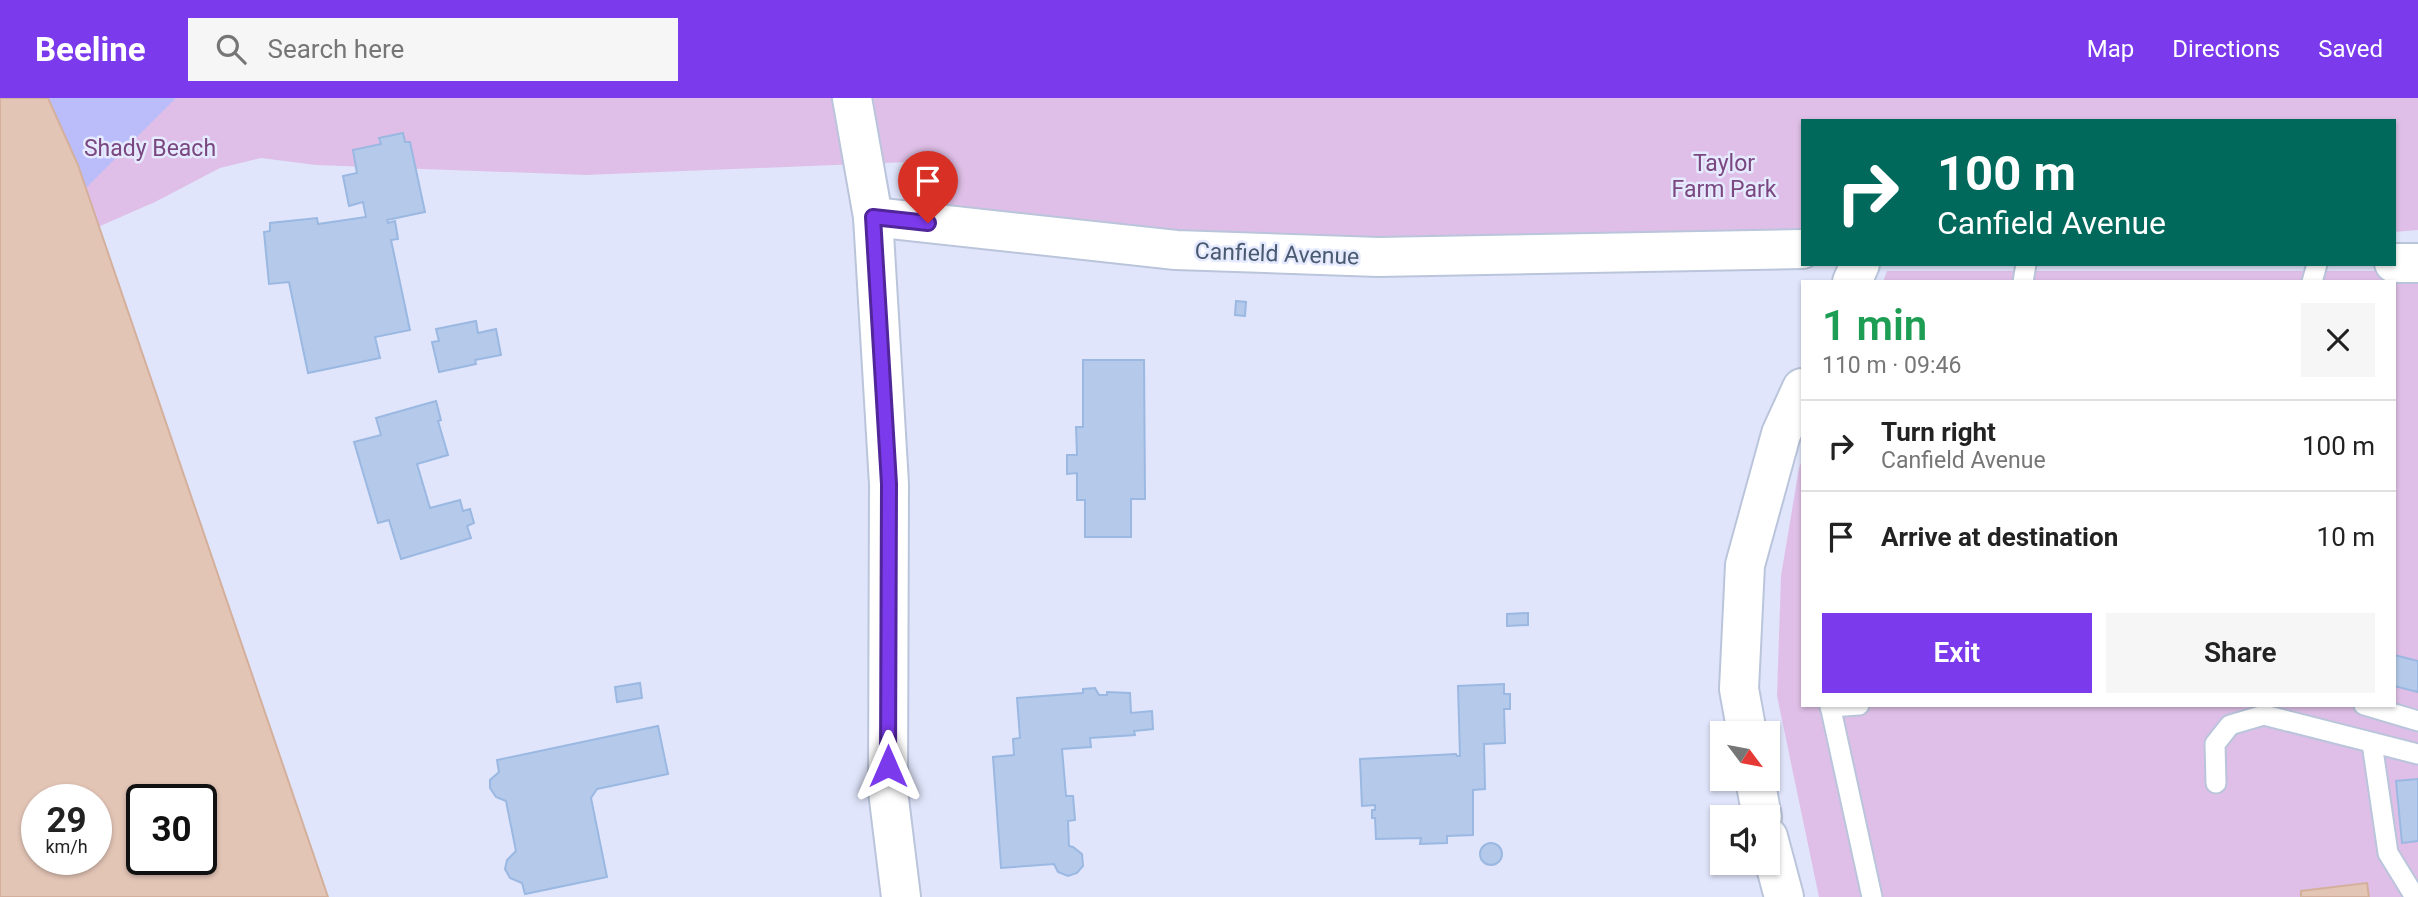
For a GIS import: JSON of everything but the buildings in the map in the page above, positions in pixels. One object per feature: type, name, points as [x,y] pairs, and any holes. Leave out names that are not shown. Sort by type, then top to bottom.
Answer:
[{"type":"street","points":[[852,98],[873,217],[889,484],[888,791],[901,897]]},
{"type":"street","name":"Canfield Avenue","points":[[873,217],[1176,250],[1378,257],[1801,249]]},
{"type":"street","points":[[2396,263],[2418,263]]},
{"type":"street","points":[[1745,721],[1740,689],[1745,565],[1781,434],[1801,390]]},
{"type":"street","points":[[1778,875],[1784,897]]},
{"type":"lane","points":[[1830,707],[1872,897]]},
{"type":"lane","points":[[2371,707],[2418,721]]},
{"type":"lane","points":[[2216,783],[2215,744],[2230,725],[2264,715],[2418,754]]},
{"type":"lane","points":[[2372,743],[2388,853],[2415,897]]},
{"type":"green space","name":"Taylor Farm Park","points":[[110,98],[2418,98],[2418,230],[2396,232],[2396,119],[1801,119],[1801,258],[1326,239],[920,216],[908,162],[586,175],[316,165],[261,158],[220,168],[155,202],[66,241]]},
{"type":"green space","points":[[1887,271],[2418,271],[2418,897],[1819,897],[1777,696],[1781,576],[1801,463],[1801,707],[2396,707],[2396,280],[1884,280]]},
{"type":"sand","points":[[49,98],[176,98],[86,188]]},
{"type":"shaded area","points":[[0,98],[48,98],[78,165],[328,897],[0,897]]},
{"type":"shaded area","points":[[2367,883],[2369,897],[2301,897],[2301,891]]},
{"type":"route","points":[[888,766],[889,484],[873,217],[928,223]]},
{"type":"park label","name":"Shady Beach","points":[[150,148]]}]
